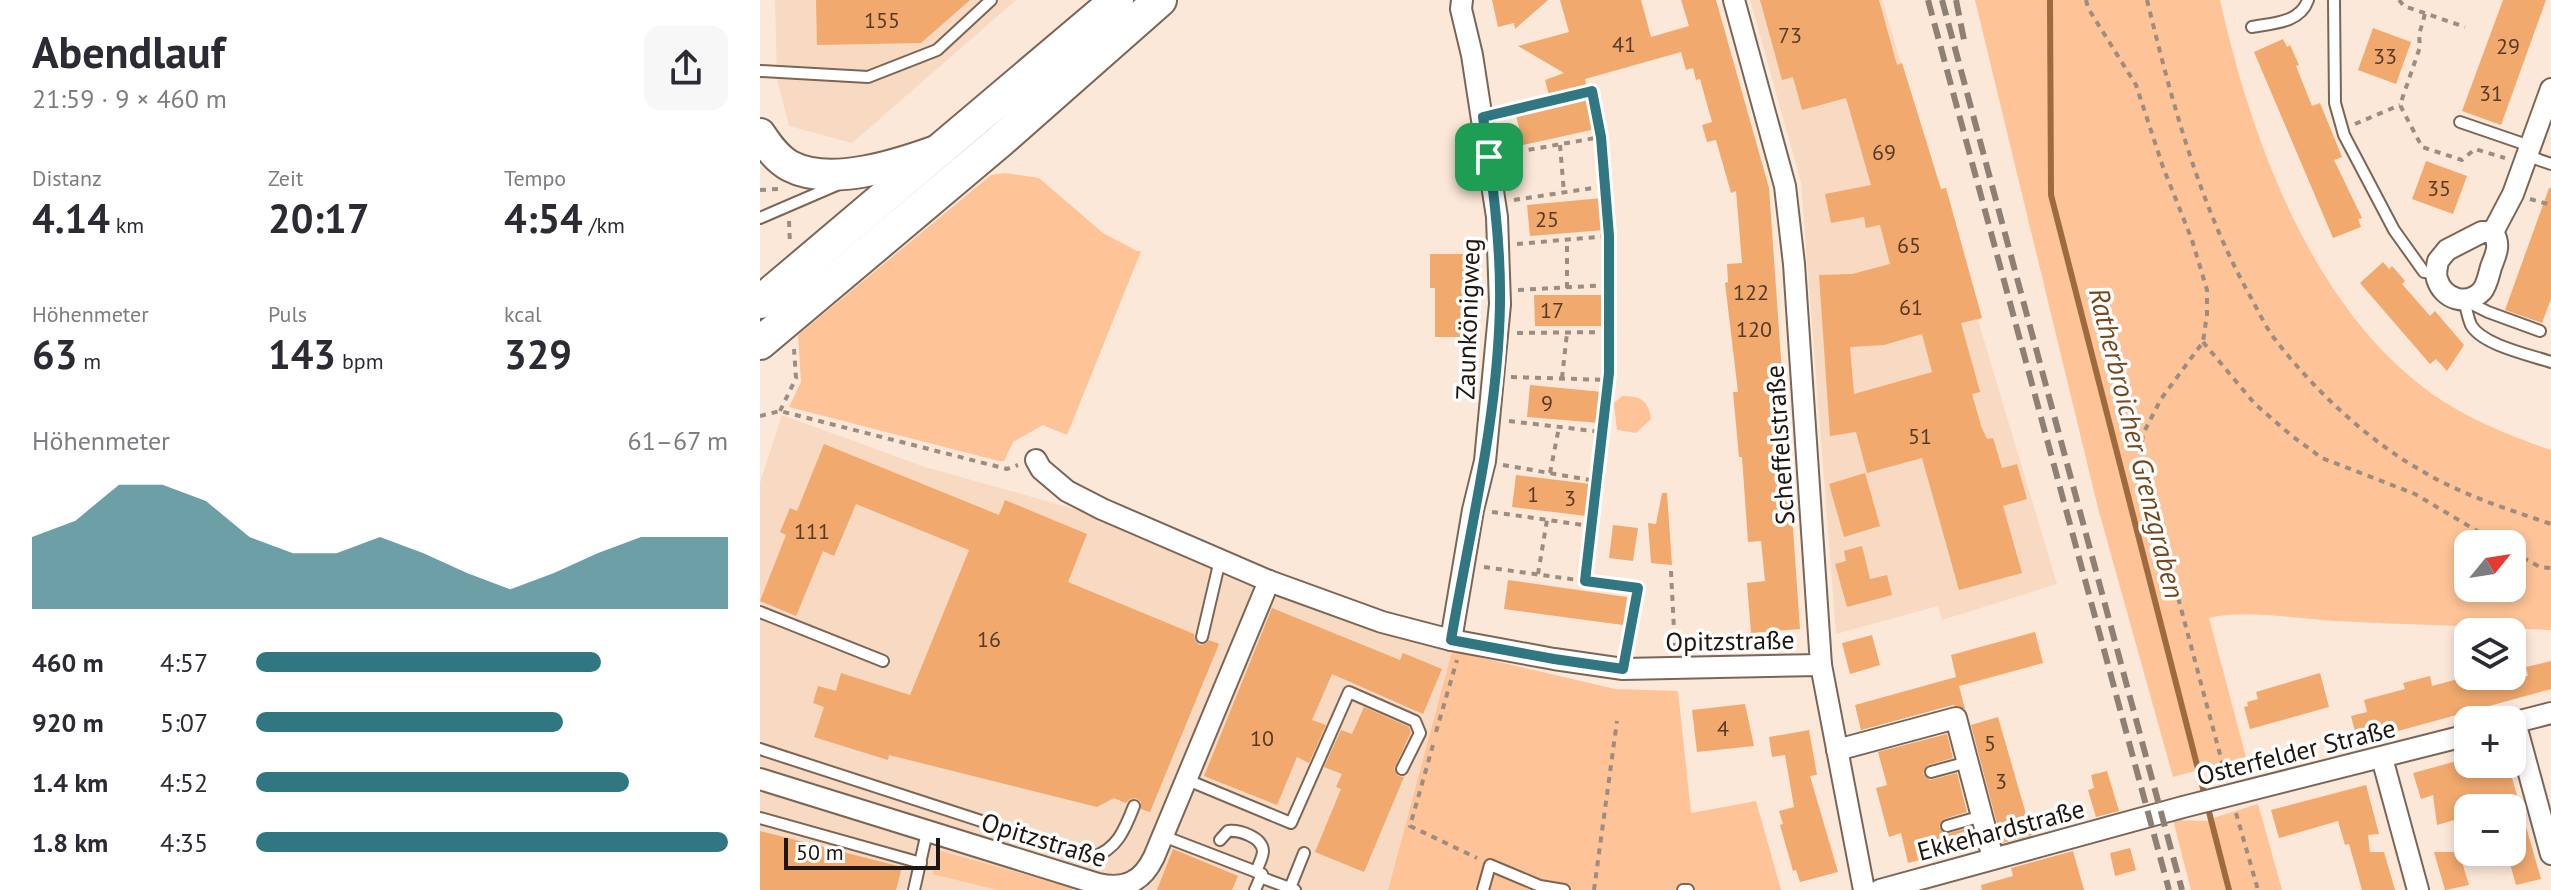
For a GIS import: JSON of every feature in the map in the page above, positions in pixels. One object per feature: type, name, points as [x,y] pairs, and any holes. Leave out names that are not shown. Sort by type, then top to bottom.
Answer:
[{"type":"main road","points":[[760,302],[1117,0]]},
{"type":"main road","points":[[760,343],[1000,141],[1160,0]]},
{"type":"street","name":"Zaunkönigweg","points":[[1457,641],[1473,510],[1485,461],[1499,334],[1497,217],[1483,117],[1461,9],[1462,0]]},
{"type":"street","name":"Scheffelstraße","points":[[1734,0],[1785,186],[1794,264],[1821,665],[1864,890]]},
{"type":"street","points":[[2493,232],[2513,194],[2551,89]]},
{"type":"street","points":[[760,134],[779,158],[799,169],[822,173],[886,167],[942,149]]},
{"type":"street","points":[[2482,232],[2493,232],[2498,240],[2498,250],[2484,286],[2476,295],[2464,300],[2445,292],[2436,273],[2438,261],[2447,250],[2482,232]]},
{"type":"street","name":"Opitzstraße","points":[[1036,460],[1041,469],[1067,491],[1102,509],[1269,581],[1382,622],[1457,641],[1623,669],[1821,665]]},
{"type":"street","name":"Opitzstraße","points":[[760,779],[1085,886],[1113,887],[1133,883],[1149,868],[1269,581]]},
{"type":"street","points":[[2526,720],[2551,713]]},
{"type":"street","points":[[1837,750],[1956,718],[1993,858]]},
{"type":"street","name":"Osterfelder Straße","points":[[2136,821],[2454,739]]},
{"type":"street","points":[[2382,758],[2418,890]]},
{"type":"street","points":[[2526,765],[2551,854]]},
{"type":"street","name":"Ekkehardstraße","points":[[1880,890],[2136,821]]},
{"type":"lane","points":[[760,71],[868,77],[937,50],[991,0]]},
{"type":"lane","points":[[2252,27],[2294,18],[2308,0]]},
{"type":"lane","points":[[2334,0],[2335,103],[2343,130],[2394,230],[2424,272],[2436,273]]},
{"type":"lane","points":[[2460,122],[2551,164]]},
{"type":"lane","points":[[760,218],[828,190],[857,172]]},
{"type":"lane","points":[[2464,300],[2540,331]]},
{"type":"lane","points":[[2464,300],[2471,325],[2479,334],[2501,348],[2551,362]]},
{"type":"lane","points":[[1202,637],[1212,583],[1220,560]]},
{"type":"lane","points":[[760,612],[883,661]]},
{"type":"lane","points":[[1185,779],[1291,823],[1349,692],[1415,721],[1420,733],[1402,769]]},
{"type":"lane","points":[[760,749],[1092,857],[1104,854],[1117,842],[1134,806]]},
{"type":"lane","points":[[1931,772],[1968,762]]},
{"type":"lane","points":[[1947,826],[1982,816]]},
{"type":"lane","points":[[760,818],[921,863]]},
{"type":"lane","points":[[1220,840],[1228,831],[1235,830],[1261,845],[1263,853],[1255,890]]},
{"type":"lane","points":[[914,890],[927,832]]},
{"type":"lane","points":[[1163,836],[1292,889],[1304,853]]},
{"type":"lane","points":[[1483,890],[1490,865],[1540,886],[1564,890]]},
{"type":"path","points":[[2086,0],[2136,85],[2207,290],[2203,342],[2161,399],[2140,444],[2140,455],[2227,796],[2258,890]]},
{"type":"path","points":[[2147,0],[2172,104],[2200,188],[2235,270],[2273,338],[2360,429],[2423,472],[2489,504],[2551,524]]},
{"type":"path","points":[[2399,0],[2404,6],[2465,27]]},
{"type":"path","points":[[2425,14],[2419,35],[2420,47],[2400,105],[2422,147],[2462,160],[2475,149],[2527,155]]},
{"type":"path","points":[[1483,117],[1592,91],[1606,186],[1609,332],[1608,380],[1585,581]]},
{"type":"path","points":[[2343,130],[2400,105]]},
{"type":"path","points":[[1507,154],[1601,137]]},
{"type":"path","points":[[1560,145],[1564,193]]},
{"type":"path","points":[[1514,200],[1606,186]]},
{"type":"path","points":[[760,190],[774,189]]},
{"type":"path","points":[[1526,243],[1609,236]]},
{"type":"path","points":[[1567,240],[1567,288]]},
{"type":"path","points":[[1518,290],[1609,285]]},
{"type":"path","points":[[1518,333],[1609,332]]},
{"type":"path","points":[[1562,378],[1567,333]]},
{"type":"path","points":[[2203,342],[2255,404],[2322,458],[2415,494],[2475,530]]},
{"type":"path","points":[[1514,377],[1608,380]]},
{"type":"path","points":[[760,416],[780,411],[1007,469],[1036,460]]},
{"type":"path","points":[[1514,421],[1602,432]]},
{"type":"path","points":[[1550,473],[1559,427]]},
{"type":"path","points":[[1508,466],[1596,481]]},
{"type":"path","points":[[1495,512],[1591,526]]},
{"type":"path","points":[[1538,574],[1547,520]]},
{"type":"path","points":[[2526,560],[2540,567],[2551,568]]},
{"type":"path","points":[[1498,569],[1638,588],[1623,669]]},
{"type":"path","points":[[1671,571],[1675,668]]},
{"type":"path","points":[[2175,588],[2183,586]]},
{"type":"path","points":[[1457,641],[1410,826],[1490,865]]},
{"type":"path","points":[[1594,890],[1617,721]]},
{"type":"shaded area","points":[[775,0],[1016,0],[852,143],[789,126],[777,79]]},
{"type":"shaded area","points":[[1750,0],[1882,0],[2057,584],[1942,620],[1938,606],[1836,634],[1801,182]]},
{"type":"shaded area","points":[[1975,0],[2220,0],[2251,112],[2271,169],[2296,224],[2326,277],[2360,326],[2400,368],[2446,403],[2497,430],[2551,450],[2551,630],[2526,629],[2526,618],[2454,618],[2454,626],[2255,614],[2209,618],[2246,757],[2173,777],[2098,508]]},
{"type":"shaded area","points":[[1005,173],[1039,178],[1103,233],[1141,251],[1067,435],[1043,425],[1013,442],[1004,461],[999,461],[789,407],[801,382],[798,335],[991,175]]},
{"type":"shaded area","points":[[1622,396],[1639,398],[1648,407],[1651,419],[1636,433],[1617,430],[1614,403]]},
{"type":"shaded area","points":[[782,415],[925,467],[1071,508],[1451,640],[1452,651],[1388,890],[760,890],[760,483]]},
{"type":"shaded area","points":[[1452,651],[1615,689],[1678,691],[1691,813],[1756,801],[1781,890],[1388,890]]},
{"type":"shaded area","points":[[2258,804],[2282,890],[2232,890],[2213,818]]},
{"type":"shaded area","points":[[2173,820],[2209,821],[2227,890],[2191,890]]},
{"type":"shaded area","points":[[941,851],[1073,890],[998,890],[932,874]]},
{"type":"building","points":[[816,0],[970,0],[921,43],[817,45]]},
{"type":"building","points":[[1492,0],[1548,0],[1515,29],[1514,23],[1498,27]]},
{"type":"building","points":[[1560,0],[1641,0],[1651,37],[1689,26],[1681,0],[1716,0],[1769,188],[1800,629],[1751,633],[1747,583],[1765,581],[1761,541],[1748,542],[1742,457],[1739,457],[1733,392],[1738,392],[1725,283],[1728,282],[1727,264],[1742,263],[1736,191],[1731,193],[1716,140],[1707,142],[1702,125],[1712,122],[1700,79],[1696,80],[1693,68],[1686,70],[1681,52],[1585,79],[1596,129],[1523,145],[1516,115],[1552,107],[1545,80],[1564,73],[1518,46],[1569,32]]},
{"type":"building","points":[[1760,0],[1879,0],[1897,65],[1902,63],[1941,189],[1946,188],[1982,318],[1961,323],[1980,392],[1972,394],[1981,426],[1987,439],[1993,438],[2002,468],[2017,464],[2027,499],[2003,506],[2022,573],[1959,590],[1922,458],[1867,473],[1856,432],[1830,436],[1819,275],[1852,274],[1890,264],[1880,225],[1866,228],[1864,217],[1831,223],[1825,194],[1871,185],[1846,98],[1802,110],[1793,77],[1782,80]],"holes":[[[1922,334],[1932,372],[1854,394],[1850,347],[1884,345]]]},
{"type":"building","points":[[2503,0],[2546,0],[2501,125],[2462,111]]},
{"type":"building","points":[[2373,28],[2411,42],[2396,84],[2358,70]]},
{"type":"building","points":[[2283,39],[2287,47],[2290,45],[2299,65],[2296,66],[2312,106],[2320,103],[2342,157],[2334,160],[2362,218],[2358,219],[2361,227],[2333,238],[2254,52]]},
{"type":"building","points":[[2426,161],[2467,176],[2453,214],[2412,199]]},
{"type":"building","points":[[2549,188],[2551,299],[2542,323],[2505,310]]},
{"type":"building","points":[[1602,198],[1605,230],[1530,236],[1527,205]]},
{"type":"building","points":[[1430,254],[1469,254],[1469,337],[1435,337],[1435,288],[1430,288]]},
{"type":"building","points":[[2383,262],[2389,269],[2392,266],[2405,281],[2402,284],[2430,316],[2435,311],[2464,345],[2447,371],[2436,359],[2430,364],[2360,283]]},
{"type":"building","points":[[1534,295],[1606,295],[1607,326],[1535,326]]},
{"type":"building","points":[[1530,385],[1603,392],[1600,423],[1527,417]]},
{"type":"building","points":[[824,444],[999,515],[1005,500],[1087,534],[1068,582],[1194,634],[1199,645],[1209,640],[1219,644],[1150,812],[1141,809],[1141,802],[1136,798],[1126,803],[1114,798],[1097,807],[889,755],[888,760],[814,737],[824,707],[813,703],[818,686],[836,691],[841,673],[910,695],[969,550],[856,504],[834,556],[823,551],[796,616],[760,601],[786,535],[780,532],[790,508],[797,511]]},
{"type":"building","points":[[1865,473],[1880,526],[1844,537],[1829,484]]},
{"type":"building","points":[[1516,475],[1591,484],[1587,516],[1512,507]]},
{"type":"building","points":[[1662,493],[1667,493],[1672,565],[1651,563],[1648,523],[1656,524]]},
{"type":"building","points":[[1613,525],[1638,528],[1633,561],[1609,558]]},
{"type":"building","points":[[1862,546],[1870,579],[1887,575],[1892,595],[1847,607],[1835,564],[1846,561],[1844,551]]},
{"type":"building","points":[[1508,580],[1627,597],[1623,625],[1504,609]]},
{"type":"building","points":[[1272,608],[1400,660],[1403,653],[1442,669],[1423,714],[1332,674],[1312,720],[1326,725],[1309,763],[1297,757],[1277,805],[1204,776]]},
{"type":"building","points":[[2035,632],[2043,663],[1959,686],[1965,709],[1953,705],[1861,730],[1855,705],[1956,677],[1951,655]]},
{"type":"building","points":[[1872,635],[1880,665],[1850,674],[1842,643]]},
{"type":"building","points":[[2551,661],[2551,689],[2489,706],[2454,706],[2454,716],[2358,742],[2351,716],[2367,712],[2364,700],[2405,689],[2403,683],[2430,676],[2432,686],[2454,680],[2454,690],[2526,690],[2526,667]]},
{"type":"building","points":[[2320,673],[2329,707],[2250,729],[2244,707],[2248,706],[2247,702],[2258,699],[2256,692]]},
{"type":"building","points":[[1745,704],[1754,746],[1697,752],[1692,710]]},
{"type":"building","points":[[1364,707],[1409,727],[1411,732],[1394,769],[1398,776],[1404,777],[1364,872],[1315,852],[1341,789],[1336,787],[1342,774],[1324,767],[1341,730],[1352,734]]},
{"type":"building","points":[[1998,717],[2032,835],[2002,843],[1971,725]]},
{"type":"building","points":[[1809,730],[1817,775],[1810,776],[1838,872],[1800,882],[1796,870],[1793,871],[1780,825],[1783,824],[1779,811],[1794,807],[1785,755],[1772,757],[1769,737]]},
{"type":"building","points":[[1947,734],[1953,758],[1928,765],[1923,773],[1930,780],[1957,773],[1967,812],[1944,819],[1939,827],[1946,834],[1971,827],[1976,845],[1908,863],[1901,833],[1889,837],[1876,788],[1887,785],[1878,752]]},
{"type":"building","points":[[2454,762],[2454,778],[2512,778],[2517,794],[2454,794],[2454,820],[2437,825],[2433,795],[2421,799],[2413,773]]},
{"type":"building","points":[[2107,771],[2119,811],[2096,817],[2088,790],[2094,788],[2091,775]]},
{"type":"building","points":[[2366,785],[2379,834],[2368,835],[2370,852],[2384,852],[2395,890],[2362,890],[2349,844],[2345,845],[2338,821],[2279,838],[2271,810]]},
{"type":"building","points":[[2526,827],[2541,879],[2516,885],[2511,866],[2526,866]]},
{"type":"building","points":[[760,831],[902,867],[896,890],[760,890]]},
{"type":"building","points":[[2130,848],[2136,870],[2115,876],[2110,853]]},
{"type":"building","points":[[1173,849],[1238,876],[1232,890],[1157,890]]},
{"type":"building","points":[[2073,851],[2084,890],[1982,890],[1981,885],[2013,876],[2011,868]]},
{"type":"building","points":[[2434,852],[2454,852],[2454,866],[2463,866],[2469,885],[2445,890]]},
{"type":"waterway","name":"Ratherbroicher Grenzgraben","points":[[2050,0],[2051,195],[2229,890]]},
{"type":"railway","points":[[1928,0],[2169,890]]},
{"type":"railway","points":[[1942,0],[2182,890]]},
{"type":"railway","points":[[1956,0],[1964,40]]},
{"type":"route","points":[[1592,91],[1606,186],[1609,373],[1585,581],[1638,588],[1623,669],[1451,640],[1473,510],[1483,475],[1499,334],[1497,217],[1489,157],[1483,117],[1592,91]]}]
